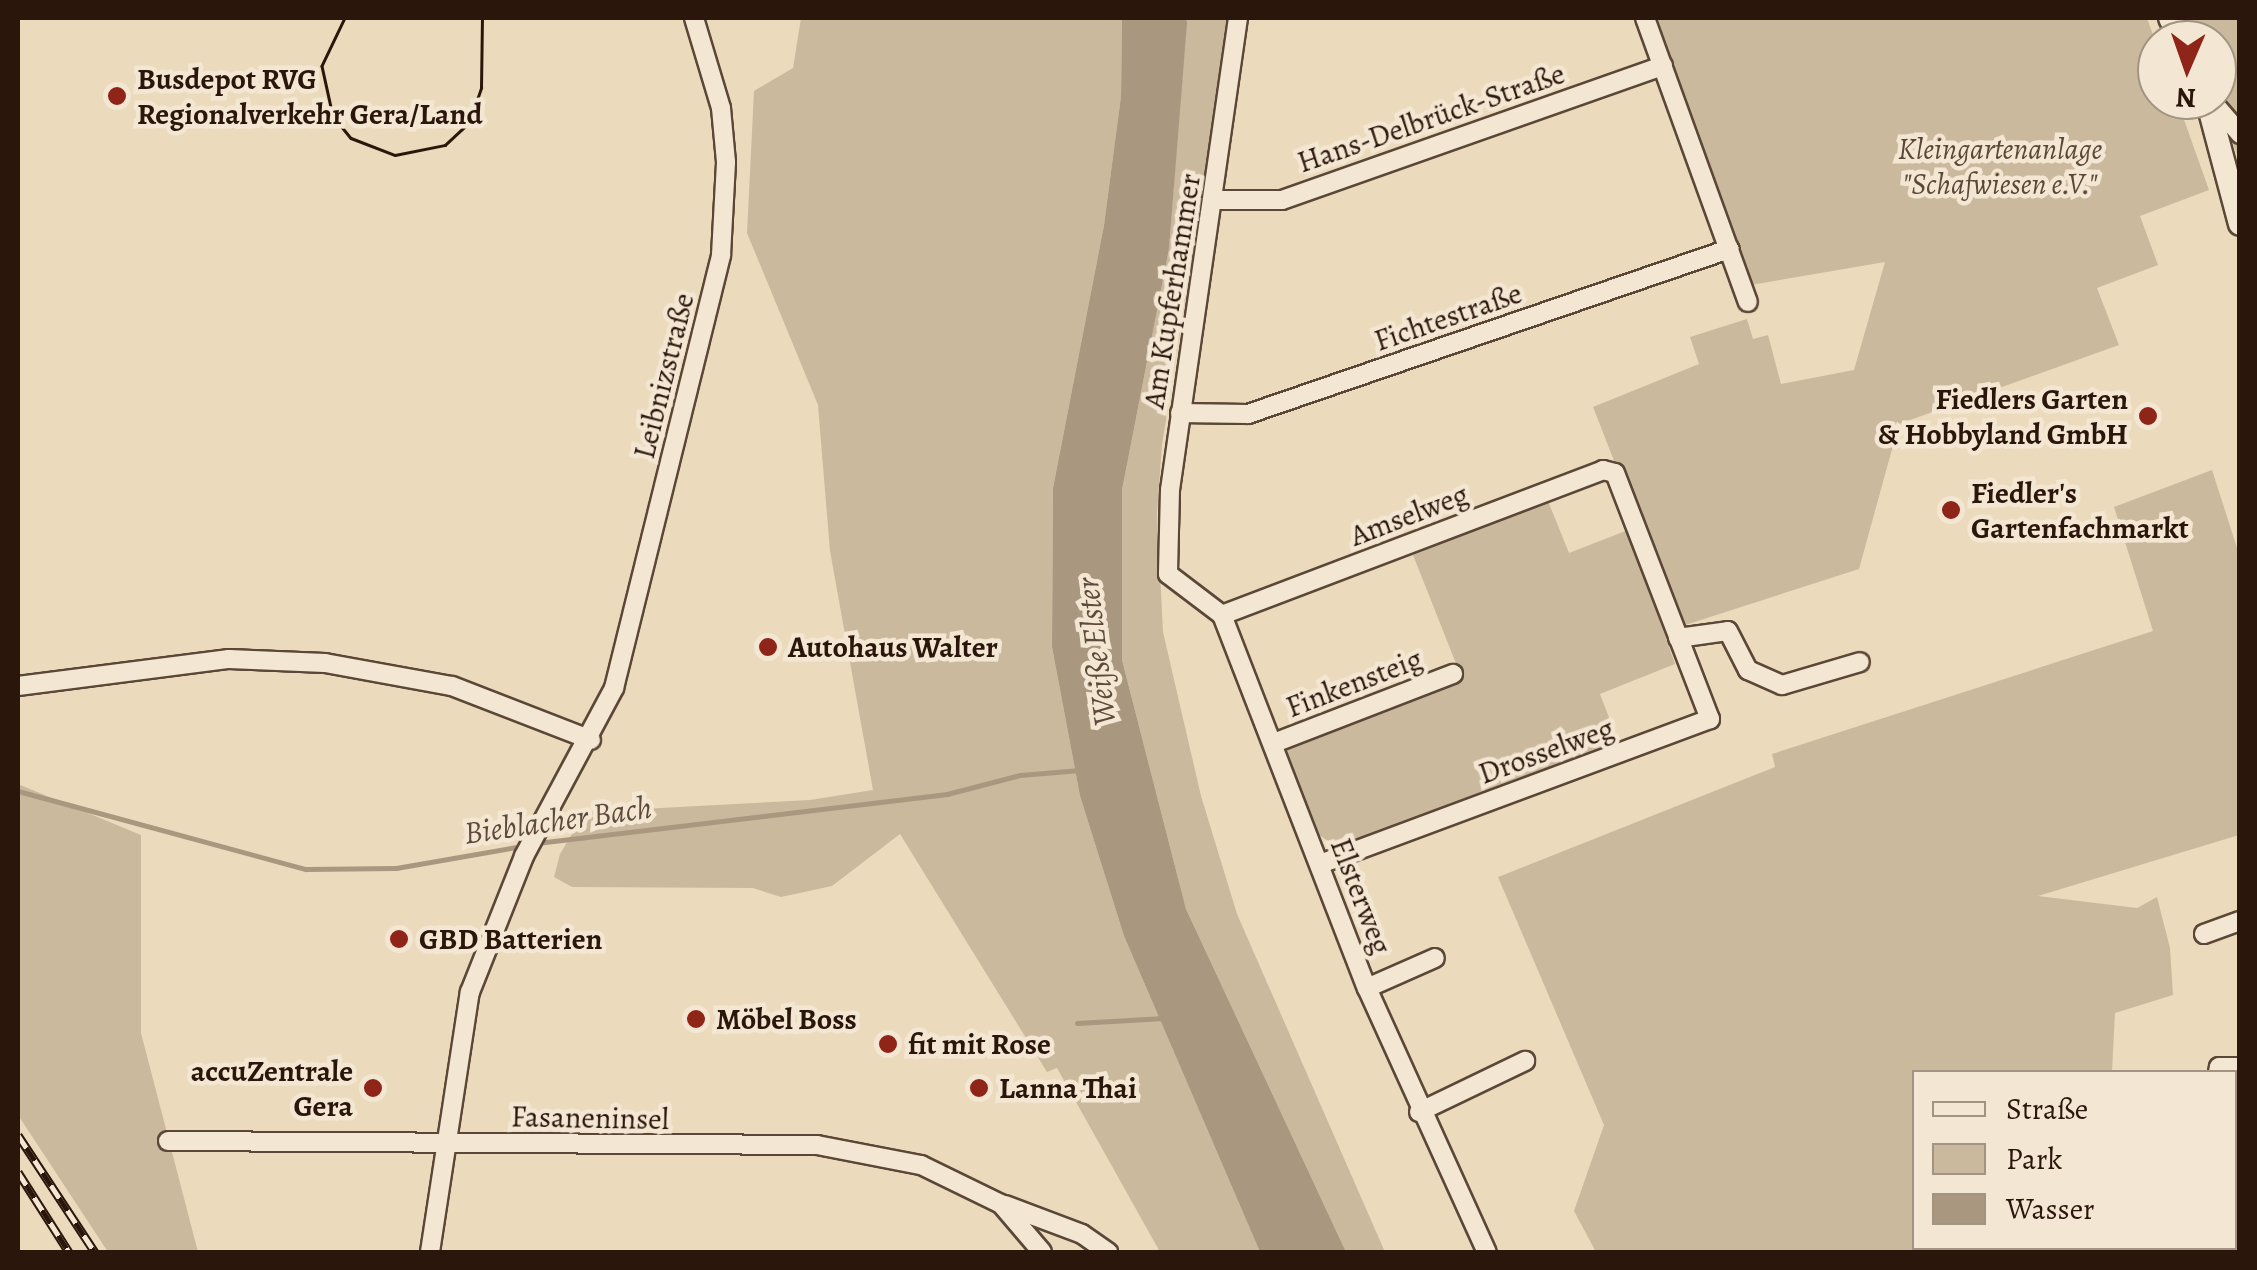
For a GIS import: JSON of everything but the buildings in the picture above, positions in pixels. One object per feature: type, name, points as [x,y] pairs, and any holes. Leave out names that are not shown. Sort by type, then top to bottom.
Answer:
[{"type":"main road","points":[[2214,120],[2240,224]]},
{"type":"street","name":"Leibnizstraße","points":[[430,1252],[470,992],[524,856],[590,740],[631,629],[721,255],[726,162],[721,108],[694,18]]},
{"type":"street","name":"Am Kupferhammer","points":[[1222,615],[1168,574],[1180,413],[1238,18]]},
{"type":"street","points":[[1645,18],[1748,302]]},
{"type":"street","name":"Hans-Delbrück-Straße","points":[[1214,200],[1282,200],[1663,66]]},
{"type":"street","name":"Fichtestraße","points":[[1180,413],[1248,414],[1729,248]]},
{"type":"street","name":"Amselweg","points":[[1222,615],[1603,470],[1615,473]]},
{"type":"street","name":"Drosselweg","points":[[1320,864],[1710,719],[1615,473]]},
{"type":"street","name":"Elsterweg","points":[[1222,615],[1367,988],[1419,1112],[1488,1252]]},
{"type":"street","points":[[1678,638],[1728,631],[1748,670],[1782,685],[1860,662]]},
{"type":"street","points":[[18,686],[228,658],[325,663],[452,686],[590,740]]},
{"type":"street","name":"Finkensteig","points":[[1274,744],[1453,674]]},
{"type":"street","points":[[2204,934],[2240,921]]},
{"type":"street","points":[[1367,988],[1436,958]]},
{"type":"street","points":[[1419,1112],[1525,1061]]},
{"type":"street","points":[[2215,1066],[2240,1068]]},
{"type":"street","name":"Fasaneninsel","points":[[168,1142],[817,1145],[921,1165],[1000,1204],[1082,1234],[1108,1252]]},
{"type":"street","name":"Fasaneninsel","points":[[1000,1204],[1042,1252]]},
{"type":"green space","points":[[801,18],[1122,18],[1121,96],[1104,225],[1053,488],[1052,647],[1080,796],[1124,936],[1260,1252],[1160,1252],[1057,1068],[1047,1072],[900,834],[832,886],[781,897],[753,888],[572,887],[554,877],[560,854],[585,812],[810,800],[873,790],[830,551],[818,405],[747,233],[754,91],[793,68]]},
{"type":"green space","points":[[1186,18],[1231,18],[1162,445],[1157,513],[1163,632],[1201,796],[1237,914],[1385,1252],[1346,1252],[1186,909],[1122,660],[1122,490],[1169,249]]},
{"type":"green space","name":"Kleingartenanlage \"Schafwiesen e.V.\"","points":[[2147,18],[2137,20],[2137,120],[2184,120],[2209,190],[2140,216],[2158,265],[2097,288],[2119,345],[1899,424],[1859,569],[1679,627],[1593,407],[1699,364],[1690,337],[1747,319],[1753,339],[1768,335],[1781,384],[1854,370],[1885,262],[1751,285],[1656,19]]},
{"type":"green space","points":[[2239,18],[2239,160],[2225,120],[2237,120],[2237,20],[2190,20]]},
{"type":"green space","points":[[2212,470],[2239,554],[2239,835],[2038,896],[2137,908],[2157,897],[2170,948],[2173,995],[2115,1013],[2112,1070],[1912,1070],[1912,1250],[2237,1250],[2237,1213],[2239,1252],[1596,1252],[1574,1211],[1604,1125],[1498,877],[1775,767],[1772,754],[2153,631],[2114,507]]},
{"type":"green space","points":[[1548,501],[1569,553],[1628,530],[1675,664],[1600,694],[1618,741],[1338,847],[1316,833],[1283,748],[1461,676],[1413,555]]},
{"type":"green space","points":[[18,784],[141,835],[141,1033],[198,1252],[108,1252],[18,1115]]},
{"type":"water","name":"Weiße Elster","points":[[1122,18],[1186,18],[1187,23],[1169,249],[1122,490],[1122,660],[1186,909],[1346,1252],[1260,1252],[1124,936],[1080,796],[1052,647],[1053,488],[1104,225],[1121,96]]},
{"type":"waterway","name":"Bieblacher Bach","points":[[537,843],[947,794],[1020,775],[1080,770]]},
{"type":"waterway","name":"Bieblacher Bach","points":[[18,791],[306,869],[396,868],[522,846]]},
{"type":"waterway","points":[[1077,1023],[1164,1018]]},
{"type":"tram line","points":[[345,18],[322,66],[333,116],[351,138],[395,155],[445,145],[469,123],[481,88],[482,18]]},
{"type":"railway","points":[[18,1135],[95,1252]]},
{"type":"railway","points":[[18,1172],[69,1252]]},
{"type":"place","name":"Busdepot RVG Regionalverkehr Gera/Land","points":[[117,96]]},
{"type":"place","name":"Fiedlers Garten & Hobbyland GmbH","points":[[2148,416]]},
{"type":"place","name":"Fiedler's Gartenfachmarkt","points":[[1951,510]]},
{"type":"place","name":"Autohaus Walter","points":[[768,647]]},
{"type":"place","name":"GBD Batterien","points":[[399,939]]},
{"type":"place","name":"Möbel Boss","points":[[696,1019]]},
{"type":"place","name":"fit mit Rose","points":[[888,1044]]},
{"type":"place","name":"accuZentrale Gera","points":[[373,1088]]},
{"type":"place","name":"Lanna Thai","points":[[979,1088]]}]
